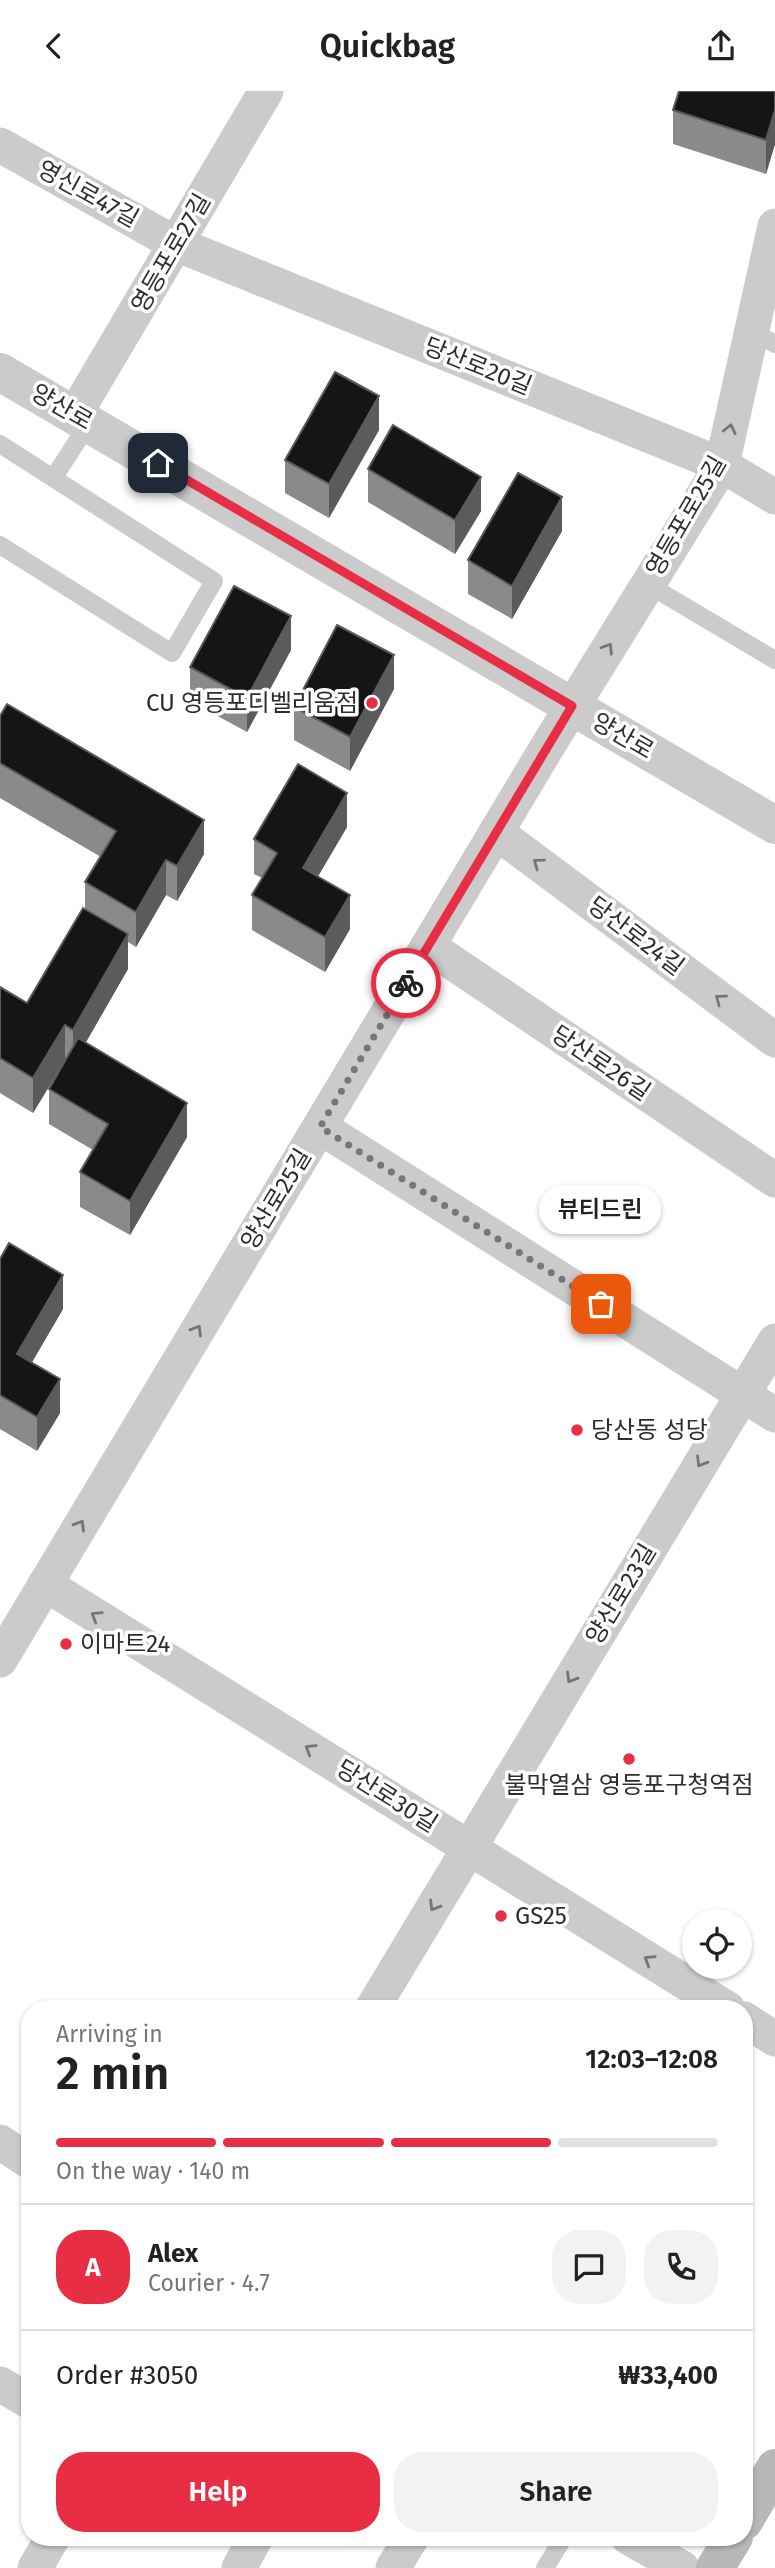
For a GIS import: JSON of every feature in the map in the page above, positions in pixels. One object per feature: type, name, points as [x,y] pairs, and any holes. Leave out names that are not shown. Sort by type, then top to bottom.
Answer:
[{"type":"main road","points":[[753,2506],[775,2469]]},
{"type":"main road","points":[[716,2568],[729,2546]]},
{"type":"street","name":"영등포로27길","points":[[82,419],[257,94]]},
{"type":"street","name":"영신로47길","points":[[0,145],[176,244]]},
{"type":"street","name":"영등포로25길","points":[[572,706],[722,465],[763,337],[775,226]]},
{"type":"street","name":"당산로20길","points":[[176,244],[722,465],[775,497]]},
{"type":"street","name":"양산로","points":[[0,372],[775,825]]},
{"type":"street","name":"양산로25길","points":[[0,1660],[572,706]]},
{"type":"street","name":"당산로24길","points":[[496,832],[775,1040]]},
{"type":"street","name":"당산로26길","points":[[428,946],[775,1179]]},
{"type":"street","points":[[320,1127],[775,1415]]},
{"type":"street","name":"양산로23길","points":[[377,2000],[775,1341]]},
{"type":"street","name":"당산로30길","points":[[45,1584],[714,2000]]},
{"type":"street","points":[[753,2025],[775,2039]]},
{"type":"street","points":[[0,2143],[21,2156]]},
{"type":"street","points":[[0,2384],[21,2397]]},
{"type":"street","points":[[35,2568],[48,2546]]},
{"type":"street","points":[[239,2568],[251,2546]]},
{"type":"street","points":[[393,2568],[406,2546]]},
{"type":"street","points":[[644,2546],[682,2568]]},
{"type":"lane","points":[[54,477],[82,419]]},
{"type":"lane","points":[[0,444],[214,581],[172,653],[0,545]]},
{"type":"lane","points":[[647,584],[775,660]]},
{"type":"lane","points":[[545,2568],[558,2546]]},
{"type":"building","points":[[679,91],[775,91],[775,110],[766,140],[673,110]]},
{"type":"building","points":[[335,372],[379,396],[329,484],[285,460]]},
{"type":"building","points":[[393,425],[481,477],[455,520],[368,469]]},
{"type":"building","points":[[518,473],[562,497],[512,586],[468,560]]},
{"type":"building","points":[[234,586],[291,616],[247,698],[190,667]]},
{"type":"building","points":[[337,625],[394,655],[350,737],[294,707]]},
{"type":"building","points":[[7,704],[204,820],[177,866],[166,860],[136,912],[85,882],[116,831],[0,763],[0,716]]},
{"type":"building","points":[[298,764],[347,793],[303,868],[350,895],[325,937],[252,895],[277,853],[254,839]]},
{"type":"building","points":[[83,908],[128,934],[73,1030],[65,1025],[33,1078],[0,1058],[0,987],[27,1003]]},
{"type":"building","points":[[78,1038],[187,1103],[130,1201],[80,1172],[108,1124],[49,1089]]},
{"type":"building","points":[[9,1243],[63,1275],[17,1354],[60,1379],[37,1417],[0,1395],[0,1259]]},
{"type":"way so far","points":[[406,983],[320,1127],[601,1304]]},
{"type":"place","name":"CU 영등포디벨리움점","points":[[372,703]]},
{"type":"place","name":"뷰티드린","points":[[601,1304]]},
{"type":"place","name":"당산동 성당","points":[[577,1430]]},
{"type":"place","name":"이마트24","points":[[66,1644]]},
{"type":"place","name":"불막열삼 영등포구청역점","points":[[629,1759]]},
{"type":"place","name":"GS25","points":[[501,1916]]},
{"type":"route","points":[[158,463],[572,706],[406,983]]}]
